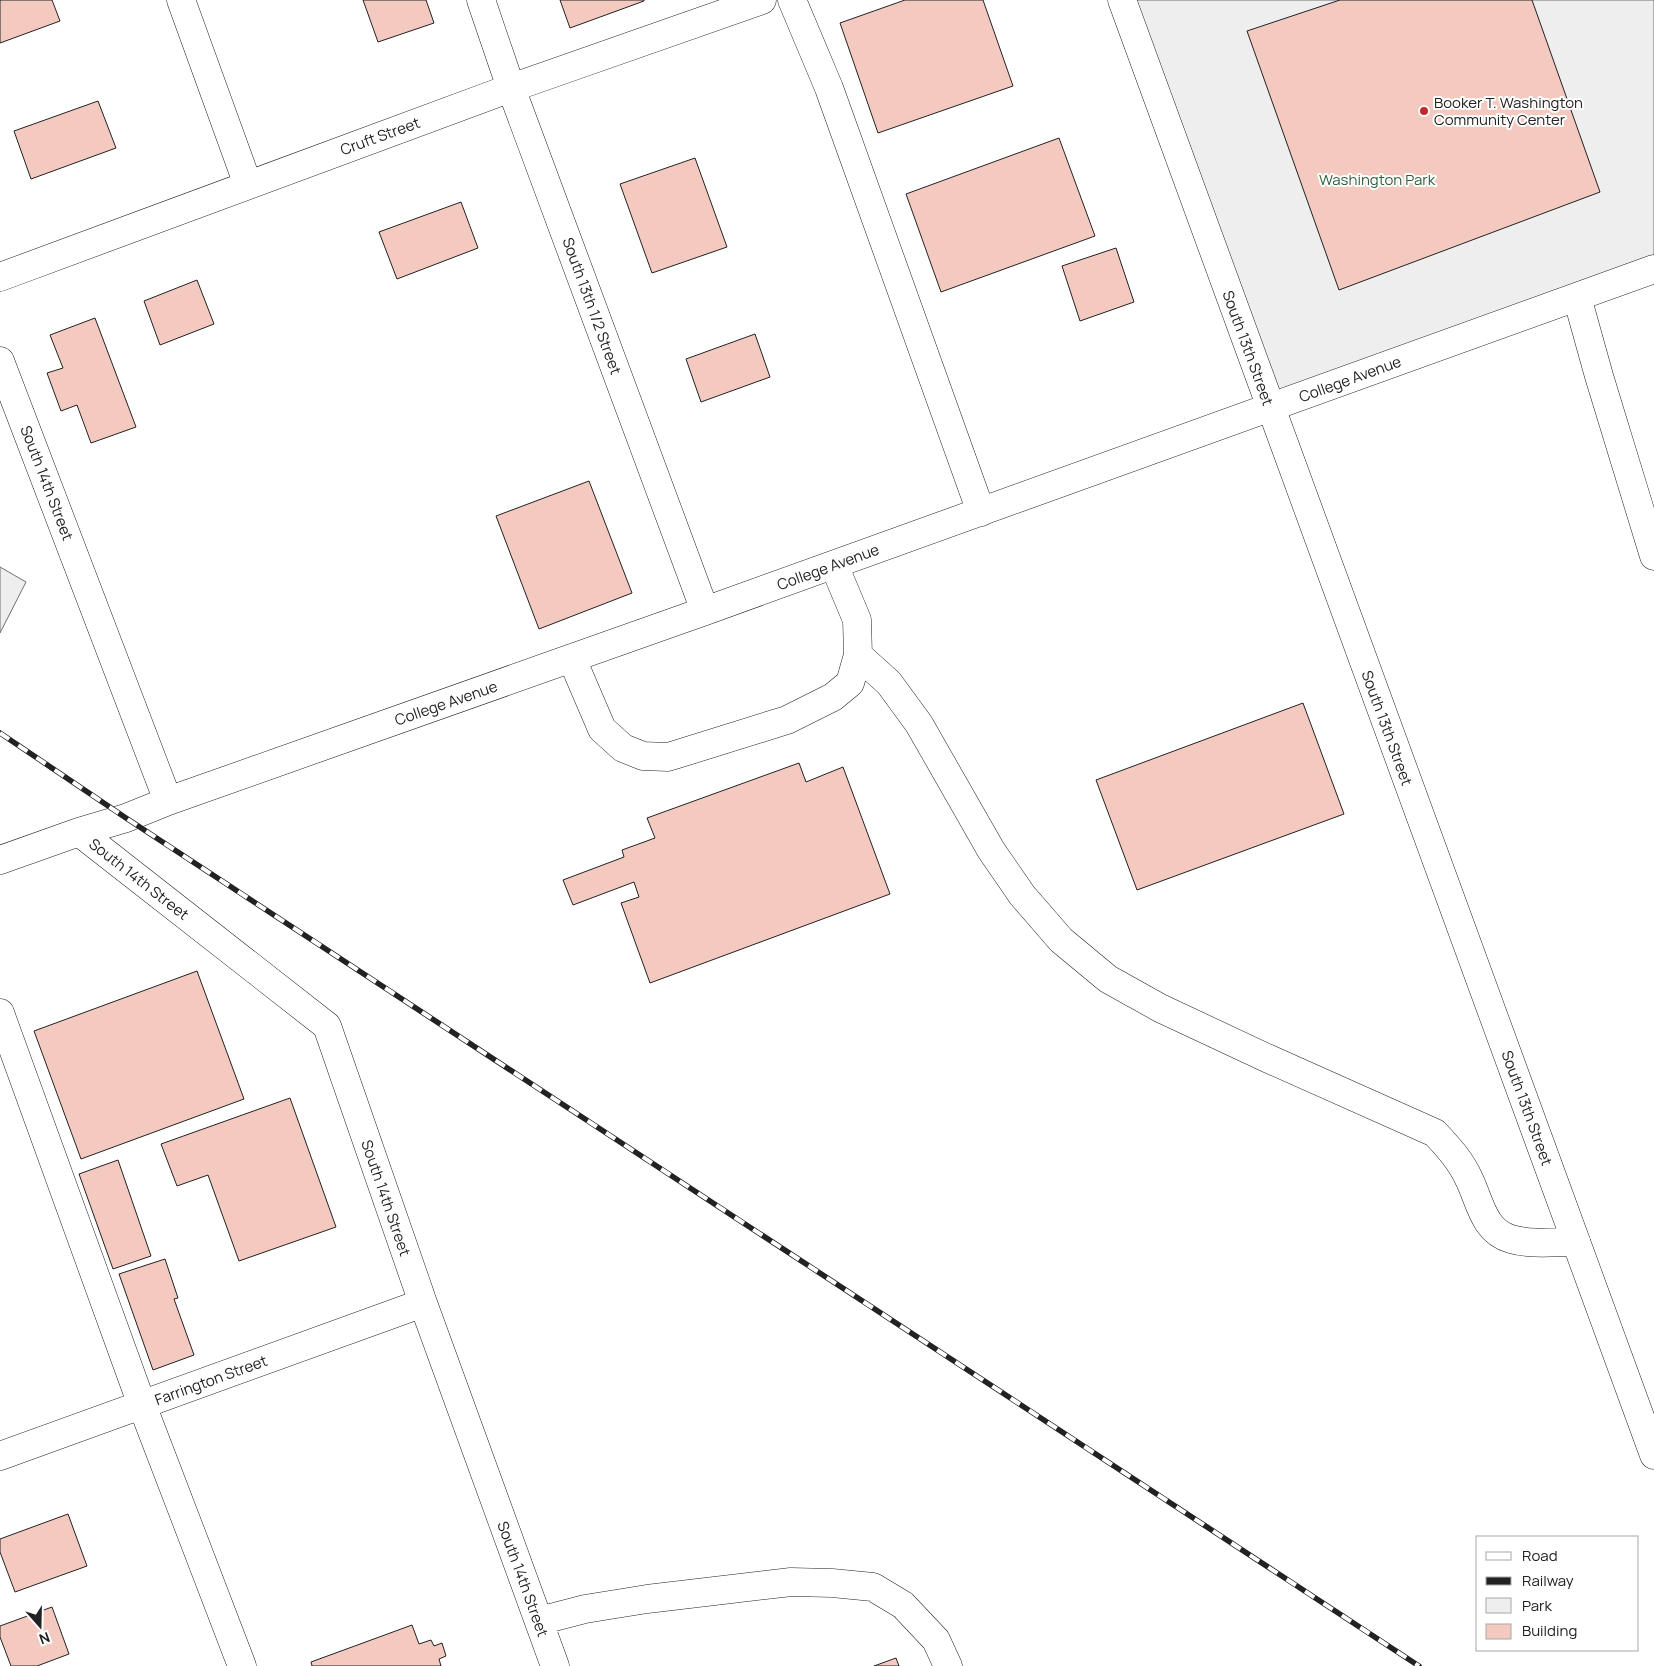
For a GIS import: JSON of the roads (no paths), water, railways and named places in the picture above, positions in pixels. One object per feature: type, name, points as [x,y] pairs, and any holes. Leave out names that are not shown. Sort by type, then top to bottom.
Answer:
[{"type":"street","points":[[181,0],[248,186]]},
{"type":"street","name":"South 13th 1/2 Street","points":[[481,0],[511,88],[705,611]]},
{"type":"street","name":"Cruft Street","points":[[0,277],[511,88],[762,0]]},
{"type":"street","points":[[792,0],[832,97],[981,512]]},
{"type":"street","name":"South 13th Street","points":[[1122,0],[1654,1456]]},
{"type":"street","name":"College Avenue","points":[[0,860],[79,832],[126,818],[168,801],[572,659],[1654,270]]},
{"type":"street","points":[[1577,297],[1654,556]]},
{"type":"street","name":"South 14th Street","points":[[0,361],[168,801]]},
{"type":"street","points":[[572,659],[602,729],[623,748],[643,756],[668,757],[787,720],[833,697],[850,683],[858,656],[857,620],[834,565]]},
{"type":"street","points":[[858,656],[889,683],[919,724],[991,850],[1022,895],[1061,940],[1108,979],[1160,1008],[1435,1133],[1455,1154],[1464,1170],[1485,1220],[1496,1231],[1509,1239],[1523,1242],[1576,1242]]},
{"type":"street","name":"South 14th Street","points":[[79,832],[327,1026],[423,1303],[555,1666]]},
{"type":"street","points":[[0,1013],[142,1405],[242,1666]]},
{"type":"street","name":"Farrington Street","points":[[0,1456],[423,1303]]},
{"type":"street","points":[[539,1621],[585,1609],[791,1582],[848,1584],[873,1587],[902,1605],[936,1640],[948,1666]]},
{"type":"railway","points":[[0,733],[126,818],[1419,1666]]},
{"type":"place","name":"Booker T. Washington Community Center","points":[[1424,111]]},
{"type":"park label","name":"Washington Park","points":[[1377,179]]}]
